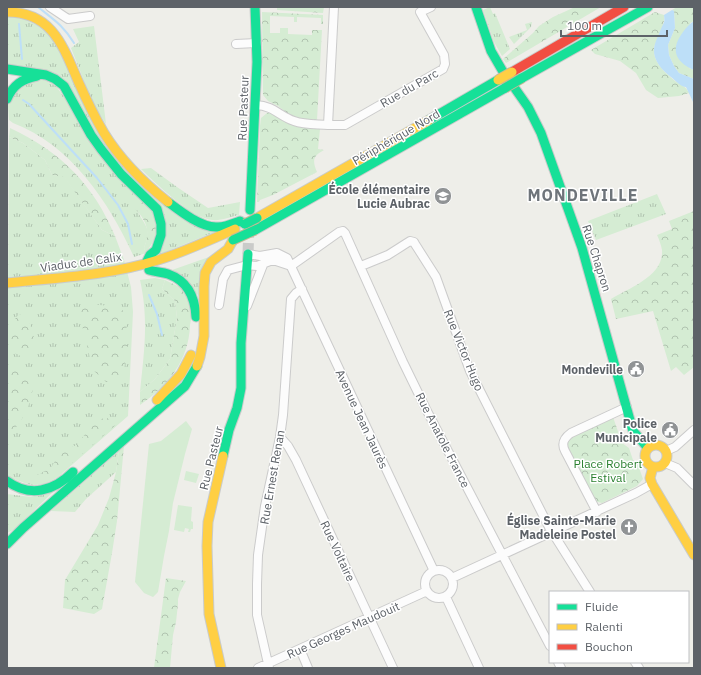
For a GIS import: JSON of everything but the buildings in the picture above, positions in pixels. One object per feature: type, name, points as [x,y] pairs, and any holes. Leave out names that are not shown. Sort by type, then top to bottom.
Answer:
[{"type":"main road","points":[[7,544],[23,528],[185,386],[192,377],[198,364],[203,343],[205,322],[203,289],[205,272],[209,264],[228,250],[227,236],[186,216],[152,188],[129,166],[102,131],[57,36],[24,7]]},
{"type":"main road","name":"Rue Pasteur","points":[[250,210],[256,105],[257,43],[255,7]]},
{"type":"main road","name":"Rue Chapron","points":[[476,7],[488,44],[498,63],[535,119],[584,255],[633,431],[648,448]]},
{"type":"main road","name":"Périphérique Nord","points":[[158,264],[227,236],[255,230],[305,203],[508,80],[624,7]]},
{"type":"main road","name":"Périphérique Nord","points":[[227,236],[245,224],[498,80],[522,78],[648,7]]},
{"type":"main road","points":[[7,12],[18,12],[33,16]]},
{"type":"main road","points":[[7,69],[41,74],[58,82],[67,90],[91,135],[103,152],[124,177],[157,209],[162,229],[156,250],[150,255],[147,266],[160,274],[162,273],[175,277],[185,283],[194,298],[196,307],[192,353],[178,379],[162,395],[63,481],[54,486],[41,490],[27,490],[18,488],[7,481]]},
{"type":"main road","points":[[7,99],[13,87],[22,79],[32,76],[42,76],[58,82]]},
{"type":"main road","name":"Rue Pasteur","points":[[221,668],[209,614],[208,528],[211,508],[229,430],[240,399],[241,353],[248,254]]},
{"type":"main road","name":"Viaduc de Calix","points":[[7,283],[94,274],[158,264]]},
{"type":"main road","name":"Viaduc de Calix","points":[[7,290],[94,281],[131,275],[147,266]]},
{"type":"main road","points":[[654,445],[664,448],[666,451],[667,455],[665,463],[660,467],[653,467],[649,465],[645,459],[648,448],[654,445]]},
{"type":"main road","points":[[653,467],[650,478],[652,484],[694,555]]},
{"type":"main road","points":[[7,492],[41,494],[48,492],[54,486]]},
{"type":"main road","points":[[7,536],[23,528]]},
{"type":"street","points":[[50,7],[68,19],[90,16]]},
{"type":"street","points":[[256,105],[272,109],[295,122],[328,125],[334,7]]},
{"type":"street","name":"Rue du Parc","points":[[328,125],[345,124],[443,69],[445,64],[444,55],[419,10],[431,7]]},
{"type":"street","points":[[236,44],[257,43]]},
{"type":"street","name":"Rue Anatole France","points":[[291,266],[339,232],[343,231],[347,235],[403,362],[549,644]]},
{"type":"street","name":"Rue Victor Hugo","points":[[361,266],[388,255],[410,241],[414,242],[436,277],[470,371],[552,532]]},
{"type":"street","name":"Avenue Jean Jaurès","points":[[248,254],[260,256],[274,253],[281,254],[287,258],[434,571]]},
{"type":"street","points":[[219,305],[224,279],[228,270],[247,265],[263,265],[270,261],[282,262],[291,266]]},
{"type":"street","points":[[244,312],[263,265]]},
{"type":"street","name":"Rue Ernest Renan","points":[[268,666],[257,615],[256,584],[258,555],[265,506],[280,438],[291,300],[296,293],[302,289]]},
{"type":"street","points":[[597,512],[564,451],[563,443],[568,436],[626,407]]},
{"type":"street","points":[[666,451],[675,447],[694,430]]},
{"type":"street","name":"Rue Voltaire","points":[[280,438],[288,446],[296,460],[393,668]]},
{"type":"street","points":[[665,463],[677,468],[694,485]]},
{"type":"street","points":[[452,578],[597,512],[652,484]]},
{"type":"street","points":[[552,532],[589,591]]},
{"type":"street","points":[[442,570],[450,574],[452,578],[454,587],[446,597],[437,599],[427,591],[425,582],[434,571],[442,570]]},
{"type":"street","name":"Rue Georges Maudouit","points":[[258,668],[268,666],[300,649],[427,591]]},
{"type":"street","points":[[446,597],[479,668]]},
{"type":"street","points":[[300,649],[308,668]]},
{"type":"green space","points":[[277,7],[324,7],[323,13],[277,10]]},
{"type":"green space","points":[[490,7],[493,14],[495,13],[510,49],[502,56],[494,42],[483,10]]},
{"type":"green space","points":[[575,7],[601,7],[506,63],[503,59],[539,26],[553,17]]},
{"type":"green space","points":[[677,7],[694,7],[694,21],[690,23],[689,68],[694,70],[694,79],[679,73],[669,55],[668,45],[675,28],[674,11],[672,10]]},
{"type":"green space","points":[[262,12],[323,15],[323,24],[321,24],[321,18],[297,17],[297,22],[294,22],[294,17],[270,16],[270,33],[280,33],[280,28],[288,28],[288,34],[312,35],[312,30],[322,30],[317,120],[301,119],[291,116],[278,106],[268,101],[263,95]]},
{"type":"green space","points":[[655,12],[664,15],[664,21],[654,48],[656,59],[664,71],[675,81],[685,87],[689,93],[679,96],[658,98],[646,90],[636,73],[620,61],[595,54],[591,50]]},
{"type":"green space","points":[[7,14],[14,14],[51,32],[86,106],[143,183],[222,229],[158,255],[163,246],[71,91],[7,66]]},
{"type":"green space","points":[[532,22],[531,27],[514,44],[509,37],[527,30],[525,24]]},
{"type":"green space","points":[[94,26],[106,124],[93,104],[71,48],[79,42],[73,29]]},
{"type":"green space","points":[[39,78],[56,86],[133,193],[137,210],[148,232],[144,248],[146,253],[134,257],[113,216],[100,196],[70,161],[53,145],[9,120],[8,106],[13,92]]},
{"type":"green space","points":[[267,113],[274,114],[292,125],[320,129],[318,149],[324,150],[314,159],[317,172],[257,202],[260,126],[261,118]]},
{"type":"green space","points":[[10,128],[45,147],[60,159],[86,185],[107,218],[115,236],[102,230],[64,177],[52,175],[45,160],[23,143],[9,137]]},
{"type":"green space","points":[[9,137],[23,143],[45,160],[52,175],[64,176],[102,230],[115,236],[124,260],[131,287],[133,312],[128,416],[58,477],[44,484],[38,485],[27,484],[7,476]]},
{"type":"green space","points":[[151,168],[208,208],[240,202],[239,215],[215,220],[204,218],[185,207],[141,169]]},
{"type":"green space","points":[[133,193],[150,209],[159,232],[146,253],[144,248],[147,227],[142,217],[128,200]]},
{"type":"green space","points":[[657,194],[666,214],[596,240],[588,221]]},
{"type":"green space","points":[[694,211],[694,367],[684,375],[676,367],[671,371],[653,311],[616,319],[611,299],[636,286],[651,274],[661,259],[662,250],[657,235],[672,229],[669,221]]},
{"type":"green space","points":[[209,257],[199,296],[172,270]]},
{"type":"green space","points":[[155,278],[165,280],[162,289],[175,301],[177,318],[170,359],[155,379],[140,392],[145,322],[143,295],[140,280]]},
{"type":"green space","points":[[165,280],[184,289],[191,312],[189,338],[181,361],[168,381],[140,405],[140,392],[155,379],[170,359],[177,318],[175,301],[162,289]]},
{"type":"green space","points":[[85,304],[113,306],[126,312],[127,347],[123,378],[106,382],[93,370],[79,313]]},
{"type":"green space","points":[[19,314],[28,317],[37,348],[26,359],[9,350],[11,324]]},
{"type":"green space","points":[[13,365],[24,368],[34,382],[31,399],[26,412],[19,424],[8,437],[7,381]]},
{"type":"green space","name":"Place Robert Estival","points":[[613,417],[622,443],[629,448],[633,460],[637,462],[643,479],[637,486],[602,503],[594,501],[567,449],[567,442],[573,437]]},
{"type":"green space","points":[[111,418],[119,422],[72,463],[52,478],[39,481],[37,475],[51,468],[59,454],[76,445],[98,419]]},
{"type":"green space","points":[[186,421],[192,429],[173,503],[158,592],[153,597],[144,593],[135,582],[149,444],[161,441]]},
{"type":"green space","points":[[124,446],[117,521],[102,609],[94,614],[63,608],[65,580],[98,525],[109,498],[116,472],[119,451]]},
{"type":"green space","points":[[119,451],[116,472],[86,499],[75,512],[51,511]]},
{"type":"green space","points":[[186,471],[199,474],[196,483],[184,480]]},
{"type":"green space","points":[[53,492],[15,529],[7,533],[7,494],[31,497]]},
{"type":"green space","points":[[178,505],[192,507],[191,521],[193,522],[193,529],[191,529],[190,532],[188,532],[189,529],[185,528],[184,532],[174,530]]},
{"type":"green space","points":[[166,578],[186,581],[178,599],[170,668],[154,668]]},
{"type":"water","points":[[672,10],[674,11],[675,28],[668,45],[669,55],[679,73],[694,79],[694,104],[686,87],[678,84],[668,75],[655,58],[655,44],[664,22],[664,15]]},
{"type":"water","points":[[694,21],[694,70],[682,63],[676,54],[676,49],[679,38],[686,28]]},
{"type":"waterway","points":[[38,7],[54,19],[74,43]]},
{"type":"waterway","points":[[19,24],[22,59]]},
{"type":"waterway","points":[[23,100],[29,104],[97,178],[118,205],[128,224],[132,244]]},
{"type":"waterway","points":[[149,295],[157,314],[162,335]]},
{"type":"tunnel","points":[[248,254],[249,226]]},
{"type":"traffic: fast","points":[[250,210],[257,62],[255,7]]},
{"type":"traffic: fast","points":[[476,7],[491,51],[502,70],[528,107],[541,133],[582,248],[633,431],[648,448]]},
{"type":"traffic: fast","points":[[522,78],[648,7]]},
{"type":"traffic: fast","points":[[7,69],[46,75],[55,79],[64,86],[91,135],[101,149],[121,174],[157,209],[161,224],[161,235],[156,250],[150,255],[146,263]]},
{"type":"traffic: fast","points":[[7,99],[15,86],[22,81],[37,76]]},
{"type":"traffic: fast","points":[[505,88],[522,78]]},
{"type":"traffic: fast","points":[[429,120],[498,80]]},
{"type":"traffic: fast","points":[[255,230],[505,88]]},
{"type":"traffic: fast","points":[[168,202],[190,218],[203,224],[219,227],[228,226],[240,221],[245,224]]},
{"type":"traffic: fast","points":[[245,224],[257,218]]},
{"type":"traffic: fast","points":[[233,240],[255,230]]},
{"type":"traffic: fast","points":[[223,456],[229,430],[237,408],[241,388],[241,343],[248,254]]},
{"type":"traffic: fast","points":[[149,270],[168,274],[181,281],[192,296],[196,317]]},
{"type":"traffic: fast","points":[[7,544],[23,528],[185,386],[197,366]]},
{"type":"traffic: fast","points":[[7,481],[24,489],[33,491],[42,490],[58,484],[73,472]]},
{"type":"traffic: slow","points":[[7,12],[35,18],[54,33],[67,55],[93,114],[110,143],[133,170],[168,202]]},
{"type":"traffic: slow","points":[[498,80],[512,72]]},
{"type":"traffic: slow","points":[[257,218],[429,120]]},
{"type":"traffic: slow","points":[[7,283],[103,273],[140,265],[197,246],[235,229]]},
{"type":"traffic: slow","points":[[197,366],[204,336],[205,273],[211,262],[228,249],[233,240]]},
{"type":"traffic: slow","points":[[157,400],[181,374],[191,355]]},
{"type":"traffic: slow","points":[[656,445],[664,448],[667,456],[664,464],[656,467],[648,464],[645,456],[648,448],[656,445]]},
{"type":"traffic: slow","points":[[221,668],[209,614],[207,546],[208,522],[223,456]]},
{"type":"traffic: slow","points":[[653,467],[650,478],[652,484],[694,555]]},
{"type":"traffic: jam","points":[[512,72],[624,7]]},
{"type":"place","name":"École élémentaire Lucie Aubrac","points":[[443,196]]},
{"type":"place","name":"Mondeville","points":[[636,369]]},
{"type":"place","name":"Police Municipale","points":[[670,430]]},
{"type":"place","name":"Église Sainte-Marie Madeleine Postel","points":[[629,527]]},
{"type":"district","name":"MONDEVILLE","points":[[583,195]]}]
